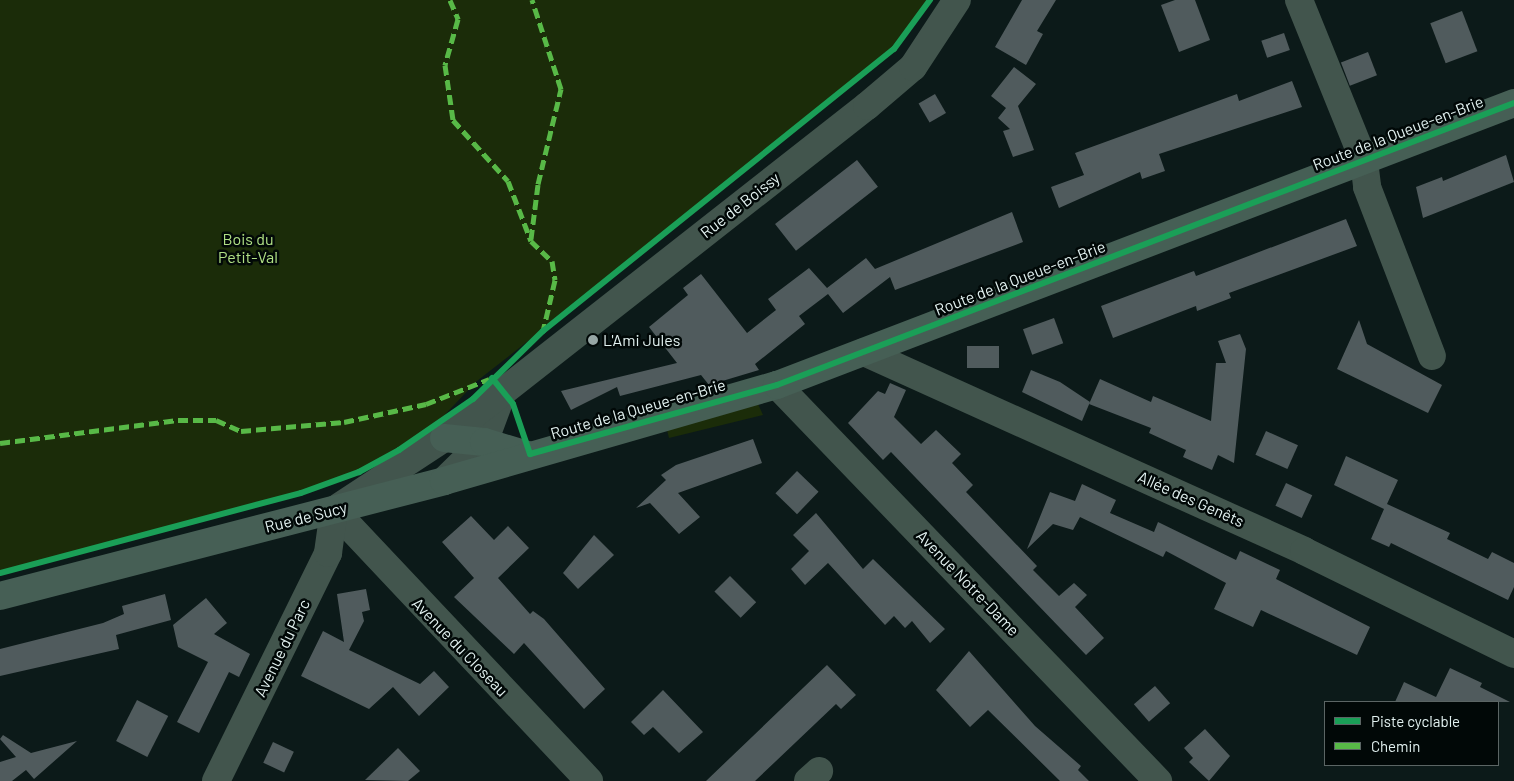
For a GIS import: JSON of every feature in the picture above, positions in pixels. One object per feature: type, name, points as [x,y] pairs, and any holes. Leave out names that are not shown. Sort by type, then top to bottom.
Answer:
[{"type":"main road","name":"Route de la Queue-en-Brie","points":[[527,455],[778,385],[1514,103]]},
{"type":"main road","points":[[444,438],[484,442],[527,455]]},
{"type":"main road","name":"Rue de Sucy","points":[[0,596],[444,481],[527,455]]},
{"type":"street","name":"Rue de Boissy","points":[[334,510],[444,438],[906,72],[957,0]]},
{"type":"street","points":[[1299,0],[1364,161],[1367,187],[1432,356]]},
{"type":"street","name":"Allée des Genêts","points":[[864,352],[1304,551],[1514,654]]},
{"type":"street","name":"Avenue Notre-Dame","points":[[778,385],[1158,781]]},
{"type":"street","points":[[444,481],[484,442],[503,391]]},
{"type":"street","name":"Avenue du Parc","points":[[216,781],[328,553],[334,510]]},
{"type":"street","name":"Avenue du Closeau","points":[[334,510],[589,781]]},
{"type":"green space","name":"Bois du Petit-Val","points":[[0,0],[930,0],[894,49],[787,138],[477,381],[434,426],[399,450],[359,472],[301,493],[0,572]]},
{"type":"green space","points":[[758,404],[763,415],[669,438],[667,430]]},
{"type":"building","points":[[1022,0],[1056,0],[1037,31],[1043,34],[1026,65],[995,47]]},
{"type":"building","points":[[1175,0],[1195,0],[1210,40],[1179,52],[1161,5]]},
{"type":"building","points":[[1462,11],[1477,51],[1446,63],[1430,23]]},
{"type":"building","points":[[1284,33],[1290,50],[1267,58],[1261,41]]},
{"type":"building","points":[[1368,52],[1377,75],[1350,86],[1341,62]]},
{"type":"building","points":[[1014,67],[1036,84],[1018,106],[1034,150],[1013,157],[1003,131],[1010,129],[998,118],[1006,108],[991,96]]},
{"type":"building","points":[[1292,81],[1302,107],[1159,154],[1165,171],[1142,179],[1140,172],[1059,208],[1051,187],[1084,175],[1075,153],[1237,94],[1239,101]]},
{"type":"building","points":[[935,94],[946,113],[930,123],[919,104]]},
{"type":"building","points":[[1506,155],[1514,182],[1423,218],[1416,187],[1442,177],[1443,181]]},
{"type":"building","points":[[857,160],[878,187],[796,251],[775,224]]},
{"type":"building","points":[[1012,212],[1023,242],[895,290],[890,277],[843,313],[828,294],[799,316],[805,324],[755,364],[759,370],[709,385],[701,375],[620,396],[617,387],[571,410],[561,391],[677,363],[649,327],[688,295],[683,288],[701,274],[747,333],[776,310],[768,299],[809,268],[827,288],[866,258],[875,269]]},
{"type":"building","points":[[1346,219],[1357,246],[1229,293],[1231,298],[1197,311],[1196,306],[1113,338],[1101,306],[1194,271],[1196,276]]},
{"type":"building","points":[[1054,318],[1063,343],[1032,355],[1023,329]]},
{"type":"building","points":[[1359,320],[1367,344],[1442,385],[1428,413],[1337,369]]},
{"type":"building","points":[[1240,334],[1246,349],[1234,463],[1218,455],[1212,470],[1183,457],[1186,450],[1149,433],[1151,428],[1089,404],[1100,379],[1151,402],[1153,396],[1211,421],[1216,363],[1226,363],[1218,341]]},
{"type":"building","points":[[967,346],[999,346],[999,368],[967,368]]},
{"type":"building","points":[[1031,370],[1060,382],[1090,402],[1082,421],[1022,392]]},
{"type":"building","points":[[890,383],[906,390],[894,417],[921,444],[936,430],[961,454],[952,463],[973,485],[966,492],[1037,566],[1033,570],[1059,596],[1074,583],[1087,595],[1075,607],[1104,638],[1086,655],[891,452],[883,460],[848,423],[878,391],[885,394]]},
{"type":"building","points":[[1266,431],[1298,445],[1287,469],[1255,455]]},
{"type":"building","points":[[753,439],[762,463],[678,493],[700,517],[679,534],[650,503],[636,508],[666,480],[661,475],[676,465]]},
{"type":"building","points":[[1346,456],[1398,480],[1387,504],[1450,533],[1447,539],[1488,559],[1492,552],[1514,563],[1514,587],[1508,600],[1391,543],[1389,547],[1371,539],[1384,509],[1334,485]]},
{"type":"building","points":[[797,471],[819,492],[797,514],[775,493]]},
{"type":"building","points":[[1286,483],[1312,495],[1302,518],[1275,506]]},
{"type":"building","points":[[1082,484],[1116,500],[1110,513],[1154,532],[1158,522],[1236,560],[1240,551],[1280,570],[1276,579],[1370,627],[1357,655],[1261,610],[1253,627],[1214,609],[1226,583],[1166,551],[1163,557],[1080,517],[1073,530],[1053,524],[1027,549],[1050,492],[1075,501]]},
{"type":"building","points":[[816,513],[863,569],[873,559],[945,629],[930,643],[912,621],[905,628],[894,616],[885,625],[828,563],[805,585],[791,569],[809,551],[793,535]]},
{"type":"building","points":[[471,516],[494,540],[508,526],[529,548],[498,578],[530,614],[533,611],[544,619],[605,689],[584,709],[524,643],[514,654],[454,597],[474,578],[442,542]]},
{"type":"building","points":[[594,535],[614,555],[578,589],[563,573]]},
{"type":"building","points":[[730,576],[756,602],[741,618],[714,592]]},
{"type":"building","points":[[366,589],[370,610],[362,612],[364,621],[349,650],[420,684],[434,671],[449,687],[419,716],[393,687],[369,709],[301,676],[323,631],[344,642],[337,594]]},
{"type":"building","points":[[165,594],[171,620],[116,635],[119,649],[0,676],[0,649],[103,623],[124,614],[122,606]]},
{"type":"building","points":[[206,598],[227,623],[214,634],[250,654],[239,677],[229,672],[199,733],[177,722],[208,662],[178,647],[173,625]]},
{"type":"building","points":[[969,651],[1035,726],[1081,766],[1078,770],[1089,781],[1060,781],[988,710],[970,727],[936,690]]},
{"type":"building","points":[[827,665],[856,695],[841,709],[836,704],[755,781],[706,781]]},
{"type":"building","points":[[1450,668],[1482,683],[1480,687],[1510,702],[1395,701],[1404,682],[1436,697]]},
{"type":"building","points":[[1155,686],[1170,703],[1149,722],[1134,704]]},
{"type":"building","points":[[663,690],[703,732],[679,753],[653,727],[644,735],[631,722]]},
{"type":"building","points":[[137,700],[168,716],[147,757],[116,741]]},
{"type":"building","points":[[1205,729],[1230,756],[1209,781],[1189,762],[1193,758],[1184,748]]},
{"type":"building","points":[[3,735],[31,753],[77,741],[34,779],[26,770],[12,781],[0,781],[0,762],[16,757],[0,739]]},
{"type":"building","points":[[273,742],[294,752],[284,773],[263,763]]},
{"type":"building","points":[[398,748],[420,771],[408,781],[365,780]]},
{"type":"marked path","points":[[450,0],[458,19],[445,65],[453,120],[508,181],[531,241],[552,261],[555,280],[543,331]]},
{"type":"marked path","points":[[531,239],[538,184],[561,89],[532,0]]},
{"type":"marked path","points":[[0,443],[178,420],[216,420],[241,431],[344,422],[426,404],[489,379]]},
{"type":"cycle path","points":[[0,573],[301,493],[359,472],[399,450],[473,399],[543,331],[894,49],[930,0]]},
{"type":"cycle path","points":[[492,378],[513,404],[530,454],[777,385],[1514,103]]},
{"type":"place","name":"L'Ami Jules","points":[[593,340]]}]
